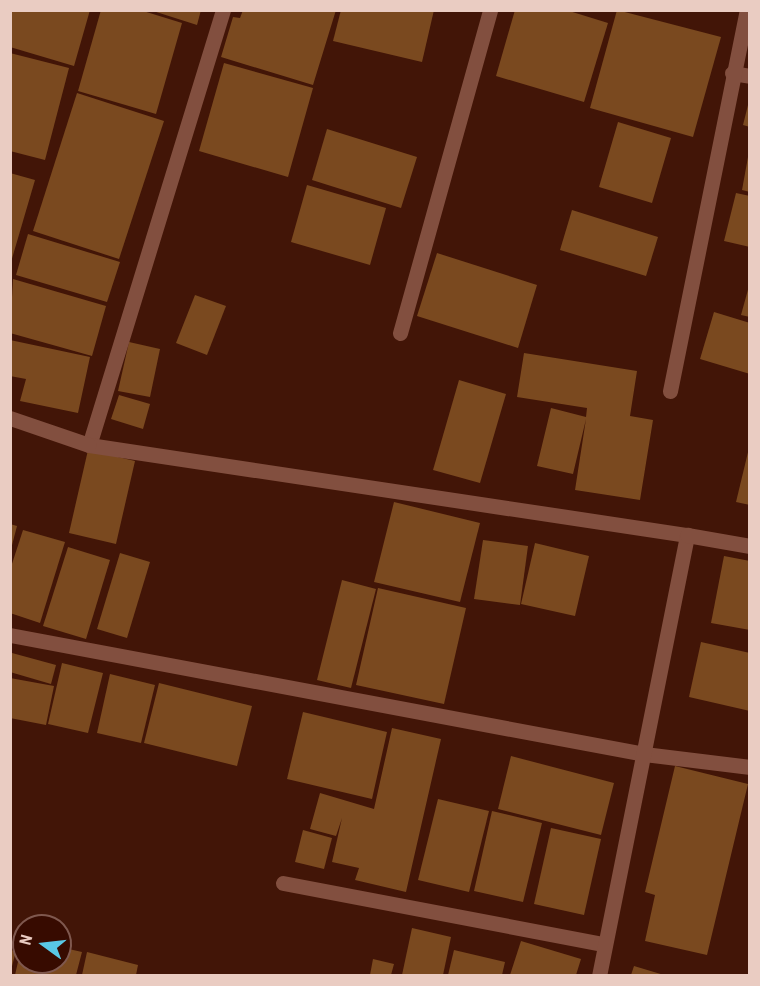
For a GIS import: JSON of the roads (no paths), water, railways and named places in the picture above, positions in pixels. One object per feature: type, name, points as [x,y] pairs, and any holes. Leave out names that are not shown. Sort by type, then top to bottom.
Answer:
[{"type":"street","points":[[88,445],[223,10]]},
{"type":"street","points":[[400,333],[490,10]]},
{"type":"street","points":[[670,391],[732,73],[747,10]]},
{"type":"street","points":[[732,73],[750,76]]},
{"type":"street","points":[[10,418],[88,445],[750,546]]},
{"type":"street","points":[[600,975],[603,944],[645,754],[687,535]]},
{"type":"street","points":[[10,635],[645,754],[750,767]]},
{"type":"street","points":[[283,883],[603,944]]}]
